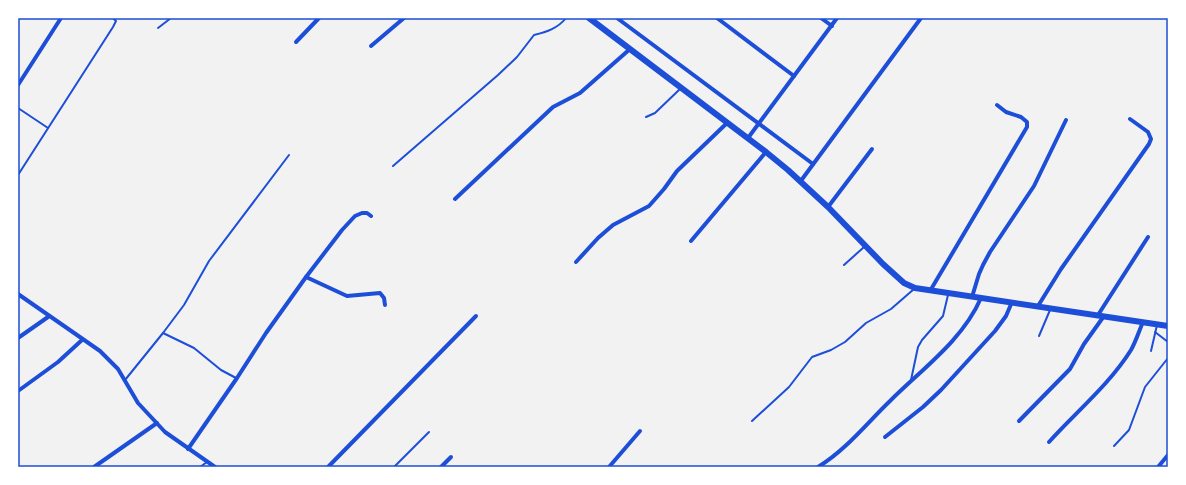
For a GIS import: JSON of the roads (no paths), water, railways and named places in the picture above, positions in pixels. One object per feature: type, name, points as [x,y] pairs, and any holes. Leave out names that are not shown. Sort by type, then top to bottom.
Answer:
[{"type":"main road","points":[[589,18],[766,152],[828,207],[865,246],[904,283],[915,288],[948,294],[1012,302],[1168,326]]},
{"type":"street","points":[[18,85],[62,18]]},
{"type":"street","points":[[296,42],[319,18]]},
{"type":"street","points":[[371,46],[404,18]]},
{"type":"street","points":[[617,18],[813,164]]},
{"type":"street","points":[[717,18],[794,76]]},
{"type":"street","points":[[821,18],[832,26]]},
{"type":"street","points":[[748,138],[837,18]]},
{"type":"street","points":[[800,182],[921,18]]},
{"type":"street","points":[[455,199],[553,107],[580,93],[630,49]]},
{"type":"street","points":[[930,291],[1027,127],[1028,122],[1025,119],[1006,112],[997,105]]},
{"type":"street","points":[[1038,306],[1061,269],[1149,144],[1151,139],[1148,132],[1130,119]]},
{"type":"street","points":[[972,297],[983,265],[1034,186],[1066,120]]},
{"type":"street","points":[[576,262],[598,238],[613,225],[649,206],[684,164],[727,123]]},
{"type":"street","points":[[828,207],[872,149]]},
{"type":"street","points":[[691,241],[766,152]]},
{"type":"street","points":[[188,449],[266,333],[306,277],[350,220],[362,213],[366,213],[371,216]]},
{"type":"street","points":[[1019,421],[1070,369],[1148,237]]},
{"type":"street","points":[[306,277],[347,296],[380,293],[384,298],[385,305]]},
{"type":"street","points":[[18,294],[82,340],[100,351],[118,369],[138,403],[165,432],[215,467]]},
{"type":"street","points":[[818,467],[839,452],[910,381],[941,353],[960,333],[974,314],[981,298]]},
{"type":"street","points":[[885,437],[923,407],[941,390],[995,331],[1006,316],[1012,302]]},
{"type":"street","points":[[18,338],[48,316]]},
{"type":"street","points":[[328,467],[476,316]]},
{"type":"street","points":[[1049,442],[1086,404],[1121,364],[1135,342],[1143,322]]},
{"type":"street","points":[[18,391],[58,362],[82,340]]},
{"type":"street","points":[[94,467],[157,423]]},
{"type":"street","points":[[609,467],[640,431]]},
{"type":"street","points":[[1158,467],[1168,455]]},
{"type":"street","points":[[441,467],[452,457]]},
{"type":"lane","points":[[18,175],[113,27],[116,21],[113,18]]},
{"type":"lane","points":[[158,28],[171,18]]},
{"type":"lane","points":[[393,166],[498,75],[517,57],[534,34],[547,32],[566,18]]},
{"type":"lane","points":[[646,117],[655,113],[681,88]]},
{"type":"lane","points":[[18,108],[48,128]]},
{"type":"lane","points":[[125,380],[163,333],[184,304],[209,261],[289,155]]},
{"type":"lane","points":[[844,265],[865,246]]},
{"type":"lane","points":[[752,421],[789,387],[812,357],[831,350],[845,342],[866,323],[891,309],[915,288]]},
{"type":"lane","points":[[910,381],[918,347],[922,340],[943,316],[948,294]]},
{"type":"lane","points":[[1039,336],[1051,308]]},
{"type":"lane","points":[[1151,351],[1157,324]]},
{"type":"lane","points":[[1155,332],[1168,342]]},
{"type":"lane","points":[[163,333],[194,348],[221,370],[237,378]]},
{"type":"lane","points":[[1114,446],[1129,430],[1145,387],[1168,358]]},
{"type":"lane","points":[[394,467],[429,432]]},
{"type":"lane","points":[[200,467],[207,462]]}]
